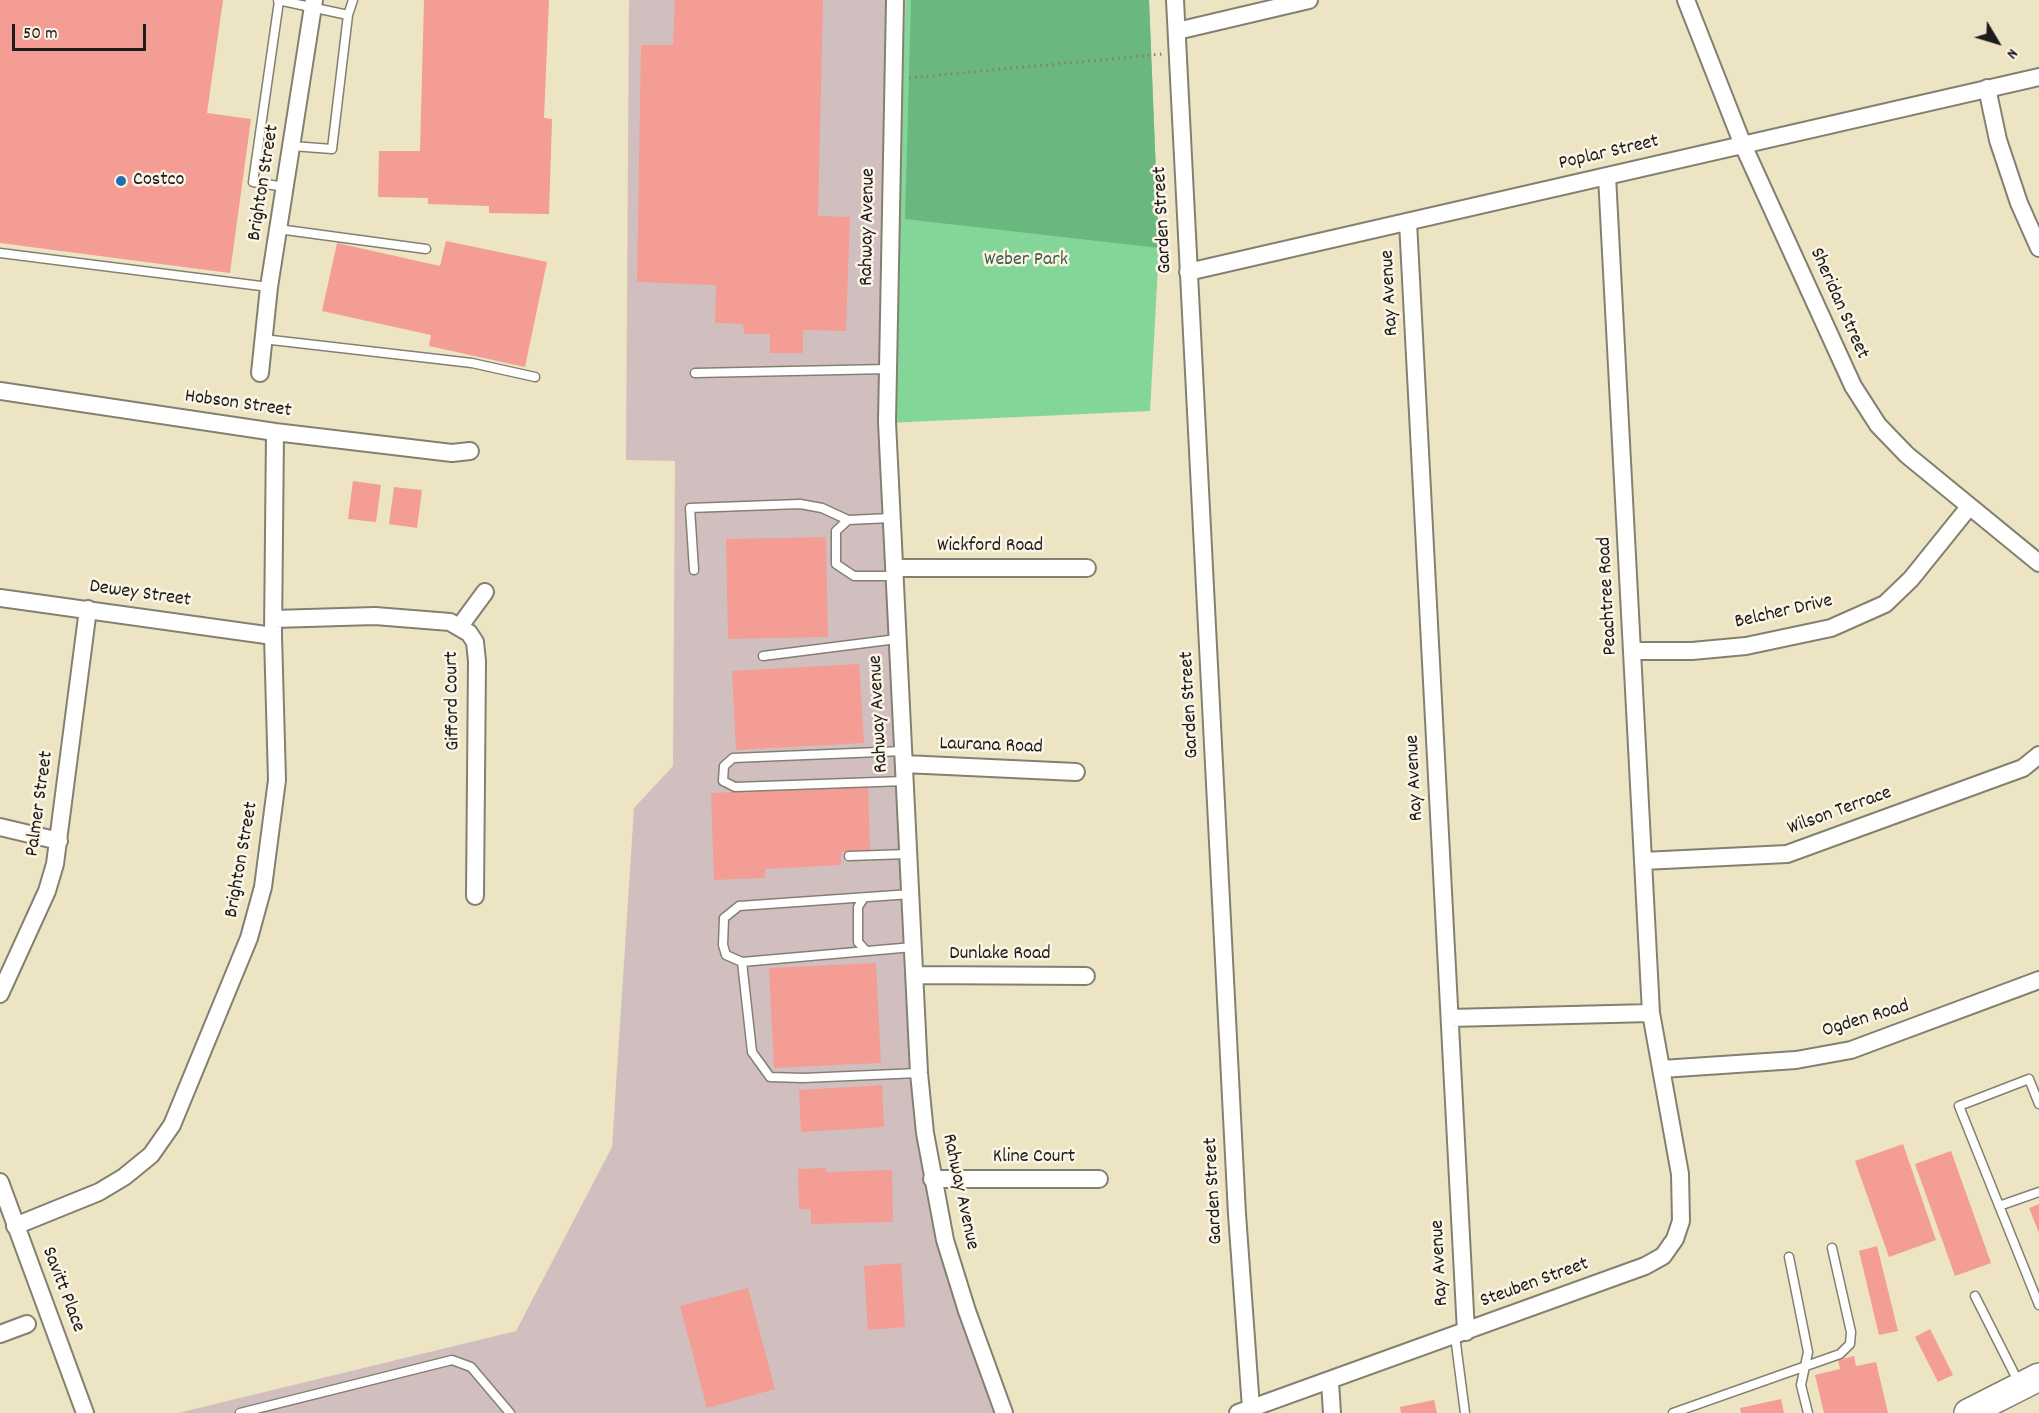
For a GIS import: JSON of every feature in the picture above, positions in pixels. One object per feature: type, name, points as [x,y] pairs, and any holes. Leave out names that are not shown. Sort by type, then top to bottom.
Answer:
[{"type":"main road","points":[[1968,1413],[2015,1391]]},
{"type":"street","name":"Rahway Avenue","points":[[895,0],[887,422],[920,1073],[932,1179],[945,1240],[967,1311],[1004,1413]]},
{"type":"street","name":"Garden Street","points":[[1175,0],[1215,764],[1237,1214],[1244,1411]]},
{"type":"street","points":[[1177,31],[1309,0]]},
{"type":"street","name":"Sheridan Street","points":[[1686,0],[1743,145],[1853,386],[1878,425],[1906,455],[2039,563]]},
{"type":"street","name":"Brighton Street","points":[[260,373],[269,287],[313,4]]},
{"type":"street","name":"Poplar Street","points":[[1188,272],[2039,77]]},
{"type":"street","points":[[1987,88],[1998,140],[2019,203],[2039,248]]},
{"type":"street","name":"Peachtree Road","points":[[1607,176],[1651,1013],[1662,1069]]},
{"type":"street","name":"Ray Avenue","points":[[1408,222],[1450,1018],[1461,1334]]},
{"type":"street","name":"Hobson Street","points":[[0,391],[275,432],[453,453],[470,452]]},
{"type":"street","name":"Brighton Street","points":[[15,1226],[99,1192],[124,1177],[151,1155],[172,1125],[249,938],[263,886],[278,780],[273,627],[275,432]]},
{"type":"street","name":"Belcher Drive","points":[[1633,651],[1692,651],[1746,646],[1831,628],[1885,604],[1911,579],[1969,507]]},
{"type":"street","name":"Wickford Road","points":[[894,572],[1087,568]]},
{"type":"street","points":[[460,626],[485,592]]},
{"type":"street","name":"Dewey Street","points":[[0,598],[273,627]]},
{"type":"street","name":"Palmer Street","points":[[0,994],[47,891],[59,841],[88,609]]},
{"type":"street","name":"Gifford Court","points":[[273,627],[375,616],[450,622],[469,633],[477,651],[475,896]]},
{"type":"street","name":"Wilson Terrace","points":[[1643,861],[1787,854],[2023,768],[2039,755]]},
{"type":"street","name":"Laurana Road","points":[[904,765],[1076,772]]},
{"type":"street","points":[[0,827],[59,841]]},
{"type":"street","name":"Dunlake Road","points":[[915,975],[1086,976]]},
{"type":"street","name":"Ogden Road","points":[[1662,1069],[1797,1060],[1851,1050],[2039,981]]},
{"type":"street","points":[[1450,1018],[1651,1013]]},
{"type":"street","name":"Steuben Street","points":[[1244,1411],[1645,1266],[1663,1256],[1675,1239],[1681,1221],[1683,1196],[1662,1069]]},
{"type":"street","name":"Kline Court","points":[[932,1179],[1099,1179]]},
{"type":"street","name":"Savitt Place","points":[[0,1182],[85,1413]]},
{"type":"street","points":[[0,1334],[27,1324]]},
{"type":"street","points":[[1329,1382],[1332,1413]]},
{"type":"lane","points":[[285,187],[253,182],[278,0],[313,4],[348,15]]},
{"type":"lane","points":[[292,146],[332,149],[348,15],[353,0]]},
{"type":"lane","points":[[278,230],[426,249]]},
{"type":"lane","points":[[0,253],[269,287]]},
{"type":"lane","points":[[263,339],[472,363],[535,377]]},
{"type":"lane","points":[[695,373],[888,369]]},
{"type":"lane","points":[[694,570],[690,508],[800,504],[822,508],[848,520],[891,518]]},
{"type":"lane","points":[[848,520],[836,531],[836,564],[854,576],[894,572]]},
{"type":"lane","points":[[763,656],[897,639]]},
{"type":"lane","points":[[733,758],[904,765],[735,787],[723,782],[724,766],[733,758]]},
{"type":"lane","points":[[849,856],[909,854]]},
{"type":"lane","points":[[911,894],[735,907],[724,918],[723,945],[726,955],[742,962],[913,947]]},
{"type":"lane","points":[[863,899],[858,907],[858,942],[866,951]]},
{"type":"lane","points":[[742,962],[752,1052],[770,1077],[803,1078],[920,1073]]},
{"type":"lane","points":[[2039,1104],[2029,1079],[1959,1106],[2039,1305]]},
{"type":"lane","points":[[1999,1206],[2039,1192]]},
{"type":"lane","points":[[1673,1413],[1694,1409],[1840,1354],[1850,1344],[1851,1332],[1832,1248]]},
{"type":"lane","points":[[1789,1257],[1808,1352],[1802,1385],[1808,1413]]},
{"type":"lane","points":[[1975,1296],[2015,1391]]},
{"type":"lane","points":[[1461,1334],[1465,1413]]},
{"type":"lane","points":[[240,1413],[452,1360],[471,1368],[510,1413]]},
{"type":"path","points":[[894,79],[1176,52]]},
{"type":"shaded area","points":[[629,0],[911,0],[887,423],[924,1158],[1013,1413],[178,1413],[516,1331],[612,1147],[634,808],[673,766],[675,461],[626,460]]},
{"type":"green space","name":"Weber Park","points":[[906,0],[1149,0],[1159,248],[1150,411],[887,423]]},
{"type":"green space","points":[[911,0],[1149,0],[1159,248],[905,219]]},
{"type":"building","name":"Costco","points":[[0,0],[223,0],[207,113],[251,119],[230,273],[0,243]]},
{"type":"building","points":[[424,0],[549,0],[544,118],[552,119],[549,214],[489,213],[489,206],[428,204],[428,198],[378,197],[379,151],[420,151]]},
{"type":"building","points":[[675,0],[823,0],[818,216],[850,217],[846,331],[803,330],[803,353],[770,353],[770,334],[744,334],[743,324],[715,323],[716,285],[637,282],[641,45],[673,45]]},
{"type":"building","points":[[446,241],[547,262],[525,367],[429,346],[431,335],[322,311],[337,243],[440,266]]},
{"type":"building","points":[[353,481],[381,485],[376,522],[348,519]]},
{"type":"building","points":[[394,487],[422,490],[417,528],[389,524]]},
{"type":"building","points":[[826,537],[828,637],[728,639],[726,539]]},
{"type":"building","points":[[859,664],[864,743],[736,750],[732,671]]},
{"type":"building","points":[[868,786],[870,851],[841,852],[841,865],[765,869],[765,878],[714,880],[711,793]]},
{"type":"building","points":[[876,963],[881,1063],[774,1068],[769,968]]},
{"type":"building","points":[[882,1085],[884,1127],[801,1132],[799,1090]]},
{"type":"building","points":[[1903,1144],[1936,1240],[1889,1257],[1855,1161]]},
{"type":"building","points":[[1951,1151],[1991,1263],[1955,1276],[1915,1164]]},
{"type":"building","points":[[826,1168],[826,1172],[892,1170],[893,1222],[811,1224],[811,1209],[799,1209],[798,1169]]},
{"type":"building","points":[[2039,1204],[2039,1233],[2029,1208]]},
{"type":"building","points":[[1877,1246],[1898,1331],[1879,1335],[1859,1251]]},
{"type":"building","points":[[901,1263],[905,1327],[868,1330],[864,1266]]},
{"type":"building","points":[[748,1288],[775,1389],[707,1408],[680,1306]]},
{"type":"building","points":[[1930,1329],[1953,1375],[1938,1382],[1915,1337]]},
{"type":"building","points":[[1854,1356],[1856,1366],[1876,1362],[1888,1413],[1824,1413],[1815,1375],[1840,1369],[1838,1360]]},
{"type":"building","points":[[1781,1399],[1784,1413],[1741,1413],[1740,1408]]},
{"type":"building","points":[[1434,1400],[1437,1413],[1401,1413],[1400,1407]]},
{"type":"place","name":"Costco","points":[[121,181]]}]
